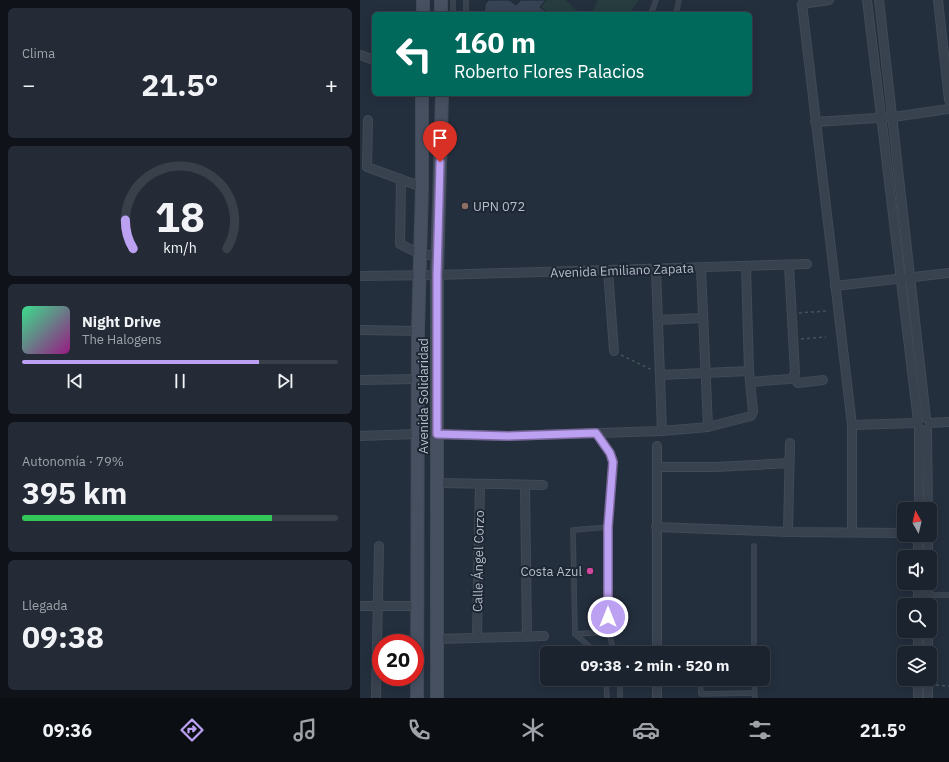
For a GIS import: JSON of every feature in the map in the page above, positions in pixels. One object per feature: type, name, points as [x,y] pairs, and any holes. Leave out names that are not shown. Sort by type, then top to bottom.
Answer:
[{"type":"main road","points":[[423,0],[423,12]]},
{"type":"main road","points":[[441,0],[441,12]]},
{"type":"main road","points":[[422,97],[442,97]]},
{"type":"main road","name":"Avenida Solidaridad","points":[[417,698],[417,434],[422,187],[422,97]]},
{"type":"main road","name":"Avenida Solidaridad","points":[[437,698],[437,275],[442,97]]},
{"type":"street","points":[[829,0],[802,4],[852,425],[852,532]]},
{"type":"street","points":[[867,0],[901,280],[923,424],[919,502]]},
{"type":"street","points":[[879,0],[911,278],[928,502]]},
{"type":"street","points":[[938,0],[949,100]]},
{"type":"street","points":[[360,55],[372,59]]},
{"type":"street","points":[[815,122],[893,117],[949,109]]},
{"type":"street","points":[[368,120],[367,167],[422,187]]},
{"type":"street","points":[[401,179],[400,244],[420,254],[438,256]]},
{"type":"street","name":"Avenida Emiliano Zapata","points":[[360,276],[656,270],[807,264]]},
{"type":"street","points":[[750,382],[789,379],[793,377],[795,373],[789,265]]},
{"type":"street","points":[[360,436],[437,434],[508,436],[662,431],[708,427],[751,416],[753,412],[749,371],[746,267]]},
{"type":"street","points":[[700,268],[704,373],[708,427]]},
{"type":"street","points":[[656,270],[662,431]]},
{"type":"street","points":[[608,271],[614,351]]},
{"type":"street","points":[[835,286],[901,280],[949,273]]},
{"type":"street","points":[[658,320],[702,318]]},
{"type":"street","points":[[360,330],[418,331]]},
{"type":"street","points":[[660,375],[749,371]]},
{"type":"street","points":[[793,377],[798,383],[823,380]]},
{"type":"street","points":[[360,380],[418,379]]},
{"type":"street","points":[[852,425],[949,422]]},
{"type":"street","points":[[788,532],[790,443]]},
{"type":"street","points":[[657,446],[657,646]]},
{"type":"street","points":[[657,467],[716,467],[790,463]]},
{"type":"street","points":[[438,483],[525,486],[543,485]]},
{"type":"street","name":"Calle Ángel Corzo","points":[[477,637],[480,484]]},
{"type":"street","points":[[525,486],[527,637]]},
{"type":"street","points":[[656,527],[788,532],[897,533]]},
{"type":"street","points":[[376,698],[379,546]]},
{"type":"street","points":[[918,590],[918,595]]},
{"type":"street","points":[[928,590],[928,598]]},
{"type":"street","points":[[360,606],[417,606]]},
{"type":"street","points":[[437,639],[544,636]]},
{"type":"street","points":[[657,686],[657,698]]},
{"type":"street","points":[[918,686],[918,698]]},
{"type":"street","points":[[928,686],[928,698]]},
{"type":"lane","points":[[453,0],[454,12]]},
{"type":"lane","points":[[466,0],[466,12]]},
{"type":"lane","points":[[652,12],[656,0]]},
{"type":"lane","points":[[676,12],[679,0]]},
{"type":"lane","points":[[596,433],[610,453],[613,462],[608,527],[608,632],[612,646]]},
{"type":"lane","points":[[589,646],[575,634],[573,530],[608,527]]},
{"type":"lane","points":[[754,546],[754,646]]},
{"type":"lane","points":[[918,595],[949,595]]},
{"type":"lane","points":[[575,634],[608,632]]},
{"type":"lane","points":[[606,686],[607,698]]},
{"type":"lane","points":[[620,686],[620,698]]},
{"type":"lane","points":[[700,686],[701,694],[754,693]]},
{"type":"lane","points":[[754,686],[755,698]]},
{"type":"path","points":[[791,314],[826,311]]},
{"type":"path","points":[[793,340],[826,337]]},
{"type":"path","points":[[614,351],[660,375]]},
{"type":"green space","points":[[546,0],[566,0],[578,12],[546,12],[540,7]]},
{"type":"green space","points":[[598,0],[639,0],[630,12],[593,11]]},
{"type":"building","points":[[489,0],[509,0],[516,5],[521,0],[546,0],[540,7],[546,12],[484,12],[485,4]]},
{"type":"place","name":"UPN 072","points":[[465,206]]},
{"type":"place","name":"Costa Azul","points":[[590,571]]},
{"type":"route","points":[[440,162],[437,275],[437,434],[508,436],[596,433],[610,453],[613,462],[608,527],[608,617]]}]
